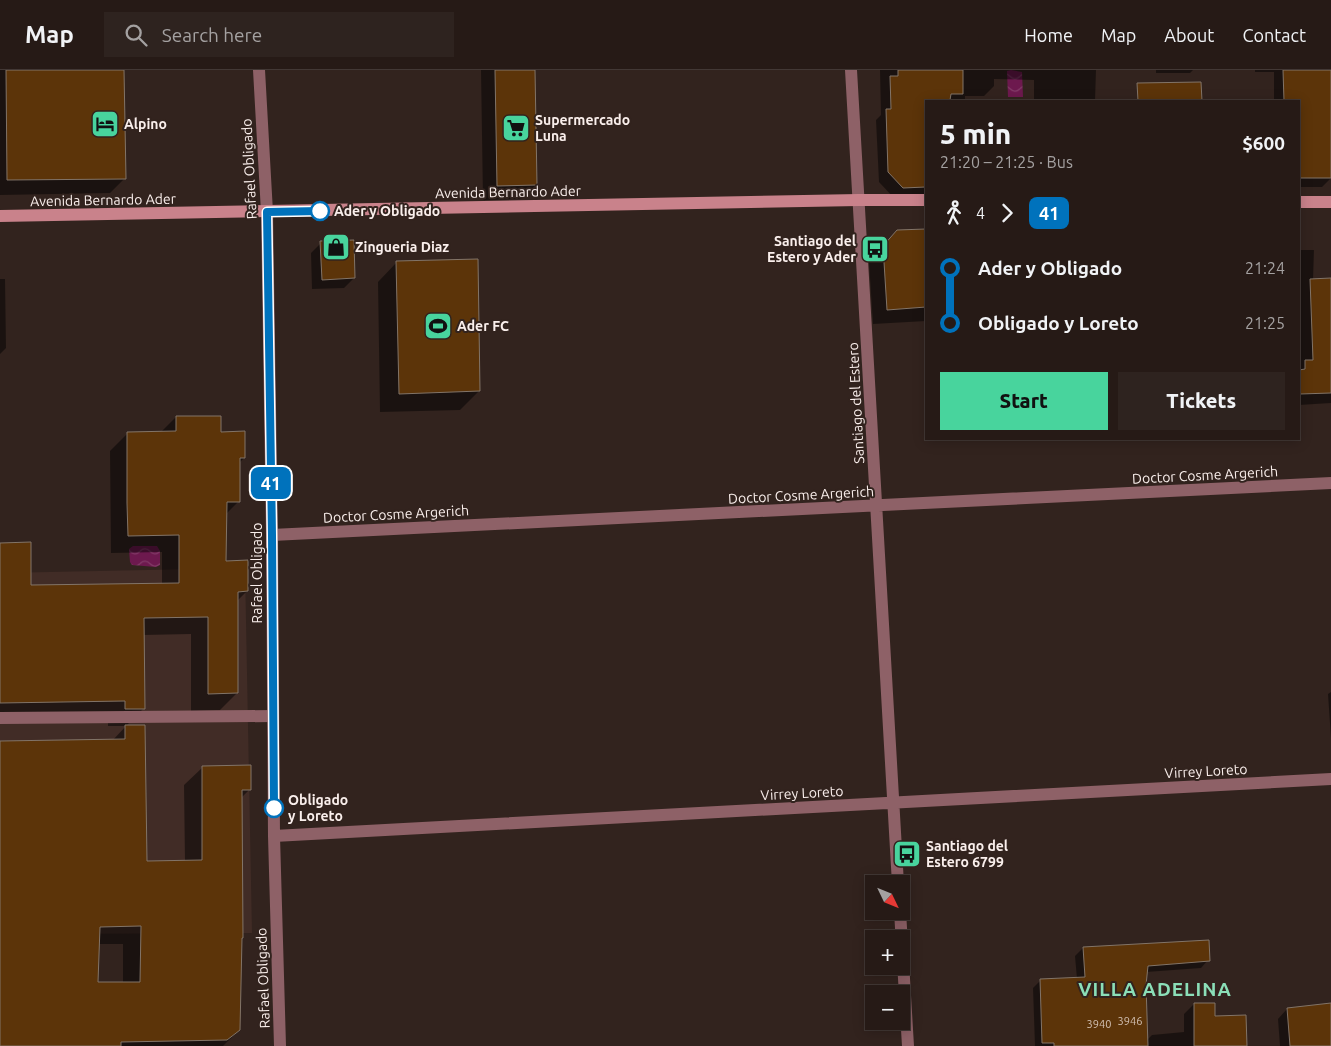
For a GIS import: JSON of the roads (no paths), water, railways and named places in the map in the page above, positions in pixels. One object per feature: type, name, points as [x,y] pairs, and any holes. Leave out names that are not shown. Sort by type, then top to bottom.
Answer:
[{"type":"main road","name":"Avenida Bernardo Ader","points":[[0,216],[925,200]]},
{"type":"main road","points":[[1300,202],[1331,202]]},
{"type":"street","name":"Rafael Obligado","points":[[259,70],[267,212],[274,836],[280,1046]]},
{"type":"street","name":"Santiago del Estero","points":[[851,70],[897,875]]},
{"type":"street","name":"Doctor Cosme Argerich","points":[[272,535],[1331,484]]},
{"type":"street","points":[[0,718],[273,716]]},
{"type":"street","name":"Virrey Loreto","points":[[274,836],[1331,779]]},
{"type":"street","points":[[901,920],[908,1046]]},
{"type":"water","points":[[1007,71],[1022,72],[1023,97],[1008,97]]},
{"type":"water","points":[[133,546],[157,546],[160,551],[160,565],[156,567],[132,565],[129,549]]},
{"type":"place","name":"Alpino","points":[[105,124]]},
{"type":"place","name":"Supermercado Luna","points":[[516,128]]},
{"type":"place","name":"Ader y Obligado","points":[[320,211]]},
{"type":"place","name":"Zingueria Diaz","points":[[336,247]]},
{"type":"place","name":"Santiago del Estero y Ader","points":[[875,249]]},
{"type":"place","name":"Ader FC","points":[[438,326]]},
{"type":"place","name":"Obligado y Loreto","points":[[274,808]]},
{"type":"place","name":"Santiago del Estero 6799","points":[[907,854]]},
{"type":"district","name":"VILLA ADELINA","points":[[1155,989]]}]
